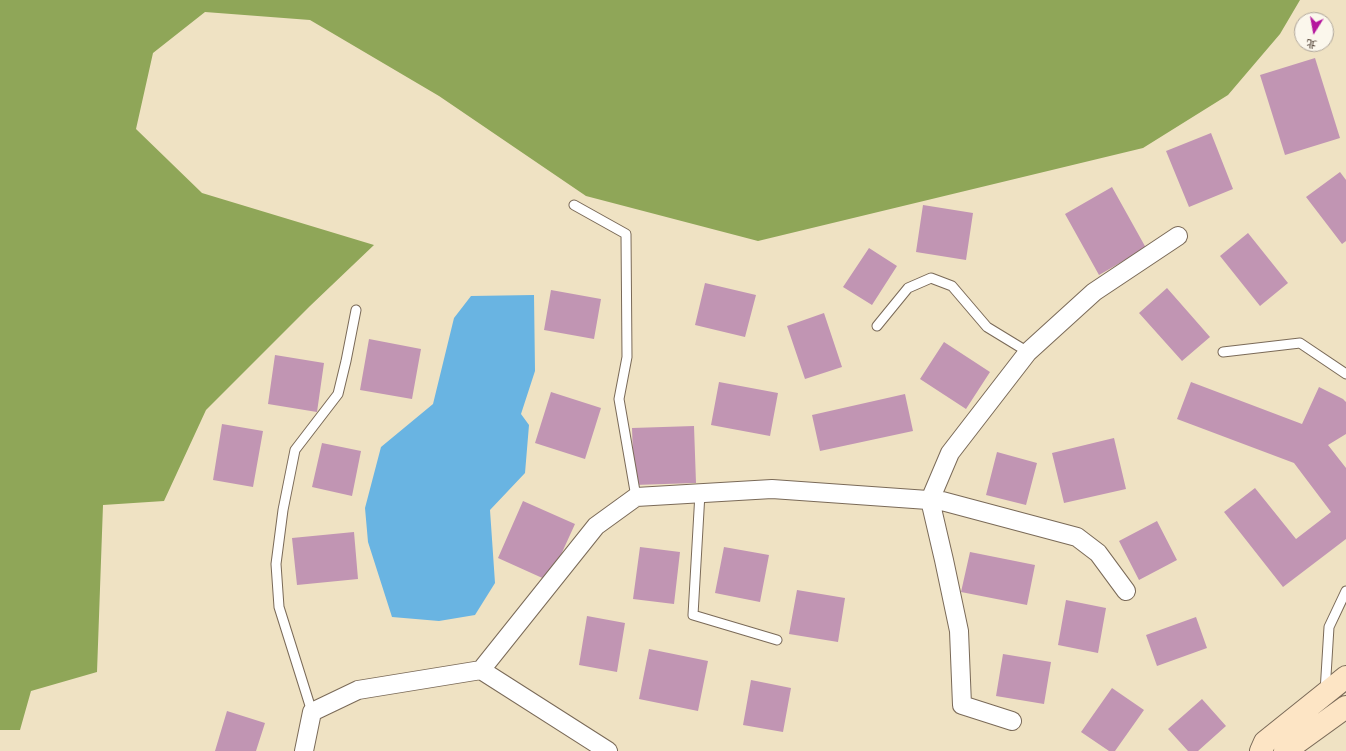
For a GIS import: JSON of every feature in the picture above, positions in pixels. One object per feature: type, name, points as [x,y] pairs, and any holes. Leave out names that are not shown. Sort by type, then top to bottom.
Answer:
[{"type":"main road","points":[[1261,751],[1265,742],[1346,677]]},
{"type":"main road","points":[[1285,751],[1346,707]]},
{"type":"street","points":[[1012,721],[962,705],[959,631],[930,500],[950,453],[1028,352],[1094,292],[1178,236]]},
{"type":"street","points":[[480,670],[596,526],[636,497],[772,489],[942,501],[1077,537],[1098,553],[1126,592]]},
{"type":"street","points":[[304,751],[312,712],[358,690],[480,670],[608,751]]},
{"type":"lane","points":[[574,205],[626,234],[626,357],[619,400],[636,497]]},
{"type":"lane","points":[[878,326],[908,288],[931,278],[952,286],[987,327],[1028,352]]},
{"type":"lane","points":[[312,712],[279,607],[276,564],[283,510],[295,450],[338,394],[356,310]]},
{"type":"lane","points":[[1223,352],[1300,343],[1346,374]]},
{"type":"lane","points":[[700,493],[693,615],[777,640]]},
{"type":"lane","points":[[1325,694],[1328,627],[1346,591]]},
{"type":"green space","points":[[0,0],[1300,0],[1280,34],[1228,95],[1143,148],[758,241],[586,196],[439,96],[310,20],[205,12],[153,53],[136,129],[202,193],[374,245],[310,306],[206,410],[164,501],[103,505],[97,672],[31,691],[20,730],[0,730]]},
{"type":"water","points":[[534,295],[535,371],[521,414],[529,425],[525,473],[490,510],[495,583],[475,615],[439,621],[392,617],[368,542],[365,508],[381,447],[433,404],[454,318],[471,296]]},
{"type":"building","points":[[1315,58],[1340,138],[1285,155],[1260,75]]},
{"type":"building","points":[[1211,133],[1233,189],[1189,207],[1166,151]]},
{"type":"building","points":[[1340,172],[1346,180],[1346,241],[1342,244],[1306,197]]},
{"type":"building","points":[[1112,187],[1146,248],[1099,275],[1065,214]]},
{"type":"building","points":[[923,205],[973,213],[966,260],[916,252]]},
{"type":"building","points":[[1248,233],[1288,283],[1260,306],[1220,256]]},
{"type":"building","points":[[869,248],[897,266],[872,305],[843,287]]},
{"type":"building","points":[[705,283],[756,295],[745,337],[695,325]]},
{"type":"building","points":[[1167,288],[1210,337],[1182,361],[1139,313]]},
{"type":"building","points":[[551,290],[601,299],[594,339],[544,330]]},
{"type":"building","points":[[824,313],[842,367],[805,379],[787,326]]},
{"type":"building","points":[[369,339],[421,349],[412,399],[360,390]]},
{"type":"building","points":[[944,342],[990,372],[966,409],[920,379]]},
{"type":"building","points":[[275,355],[324,363],[317,412],[268,404]]},
{"type":"building","points":[[719,382],[778,393],[770,436],[711,425]]},
{"type":"building","points":[[1191,382],[1302,424],[1319,387],[1346,402],[1346,434],[1328,445],[1346,468],[1346,539],[1283,587],[1224,512],[1255,488],[1296,539],[1331,512],[1294,463],[1177,419]]},
{"type":"building","points":[[551,392],[601,408],[585,459],[535,443]]},
{"type":"building","points":[[905,394],[913,431],[820,451],[812,415]]},
{"type":"building","points":[[222,424],[263,431],[253,487],[213,480]]},
{"type":"building","points":[[694,426],[696,483],[634,485],[632,428]]},
{"type":"building","points":[[1114,438],[1126,489],[1064,503],[1052,453]]},
{"type":"building","points":[[322,443],[361,451],[352,496],[312,487]]},
{"type":"building","points":[[997,452],[1037,463],[1026,505],[986,495]]},
{"type":"building","points":[[523,501],[575,524],[549,581],[498,558]]},
{"type":"building","points":[[1157,521],[1177,560],[1139,580],[1119,541]]},
{"type":"building","points":[[354,532],[358,579],[297,585],[292,538]]},
{"type":"building","points":[[640,547],[680,552],[674,604],[633,599]]},
{"type":"building","points":[[724,547],[769,555],[760,602],[715,593]]},
{"type":"building","points":[[970,552],[1035,565],[1027,605],[961,592]]},
{"type":"building","points":[[797,590],[845,598],[838,642],[789,634]]},
{"type":"building","points":[[1066,600],[1106,608],[1098,653],[1058,645]]},
{"type":"building","points":[[587,616],[625,623],[617,672],[579,665]]},
{"type":"building","points":[[1196,617],[1207,648],[1157,666],[1146,635]]},
{"type":"building","points":[[649,649],[708,661],[698,711],[639,699]]},
{"type":"building","points":[[1003,654],[1051,662],[1044,704],[996,696]]},
{"type":"building","points":[[751,680],[791,688],[783,732],[743,725]]},
{"type":"building","points":[[1112,688],[1144,710],[1115,751],[1109,751],[1081,732]]},
{"type":"building","points":[[1202,699],[1226,726],[1198,751],[1188,751],[1168,729]]},
{"type":"building","points":[[227,711],[265,723],[256,751],[215,751]]}]
